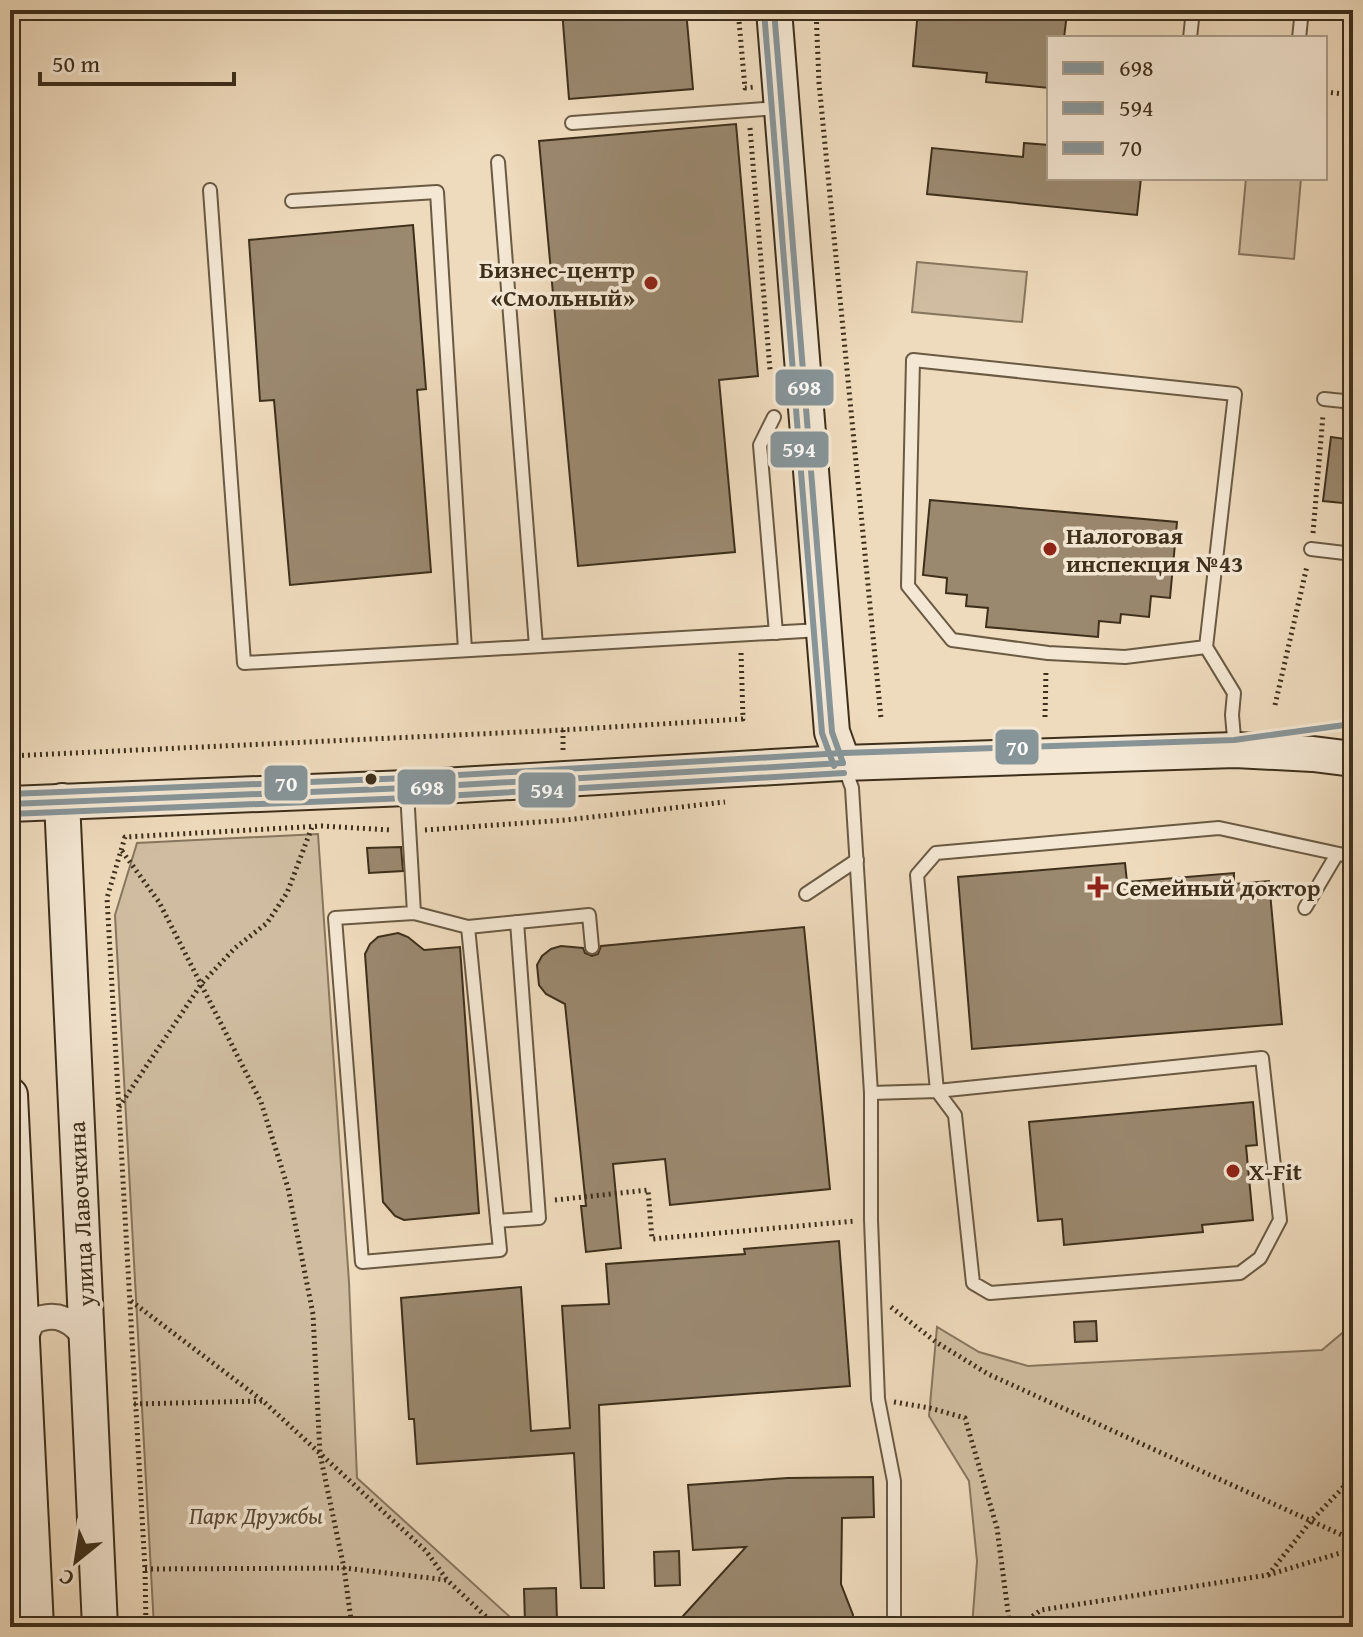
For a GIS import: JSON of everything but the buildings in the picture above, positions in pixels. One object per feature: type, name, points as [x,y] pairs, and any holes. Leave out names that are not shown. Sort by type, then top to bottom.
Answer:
[{"type":"main road","points":[[774,10],[832,732],[843,763]]},
{"type":"main road","points":[[1235,750],[1353,734]]},
{"type":"main road","points":[[10,804],[407,788],[843,763],[1235,750],[1353,759]]},
{"type":"main road","name":"улица Лавочкина","points":[[62,801],[100,1627]]},
{"type":"main road","points":[[10,1095],[22,1344],[24,1469],[36,1627]]},
{"type":"street","points":[[22,1344],[32,1322],[53,1316],[78,1327],[87,1341]]},
{"type":"lane","points":[[1190,36],[1193,10]]},
{"type":"lane","points":[[1299,36],[1302,10]]},
{"type":"lane","points":[[572,123],[782,108]]},
{"type":"lane","points":[[498,162],[536,646]]},
{"type":"lane","points":[[210,190],[244,663],[824,630]]},
{"type":"lane","points":[[292,201],[437,192],[465,650]]},
{"type":"lane","points":[[1206,647],[1125,657],[1048,653],[952,640],[908,586],[913,360],[1235,394],[1206,647],[1234,693],[1235,750]]},
{"type":"lane","points":[[1324,399],[1353,402]]},
{"type":"lane","points":[[774,417],[760,445],[776,633]]},
{"type":"lane","points":[[1311,549],[1353,554]]},
{"type":"lane","points":[[843,763],[852,788],[871,1093],[871,1220],[878,1399],[894,1481],[894,1627]]},
{"type":"lane","points":[[407,788],[414,913]]},
{"type":"lane","points":[[871,1093],[937,1091],[1262,1058],[1280,1220],[1260,1258],[1240,1273],[990,1293],[973,1283],[955,1115],[937,1091],[917,875],[936,853],[1219,828],[1353,857]]},
{"type":"lane","points":[[1305,908],[1337,854]]},
{"type":"lane","points":[[806,894],[857,860]]},
{"type":"lane","points":[[468,927],[500,1250],[362,1262],[335,918],[414,913],[468,927],[589,915],[592,947]]},
{"type":"lane","points":[[497,1221],[539,1218],[517,922]]},
{"type":"lane","points":[[1353,993],[1350,998],[1353,1031]]},
{"type":"path","points":[[816,10],[820,98],[881,718]]},
{"type":"path","points":[[745,88],[770,371]]},
{"type":"path","points":[[1327,92],[1353,95]]},
{"type":"path","points":[[10,756],[743,719],[740,635]]},
{"type":"path","points":[[1045,717],[1048,653]]},
{"type":"path","points":[[1345,699],[1353,686]]},
{"type":"path","points":[[146,1627],[107,898],[125,837],[312,827],[409,831],[634,812]]},
{"type":"path","points":[[119,1108],[202,983],[235,948],[267,923],[287,893],[312,827]]},
{"type":"path","points":[[121,850],[159,902],[261,1102],[288,1188],[313,1314],[320,1454],[344,1568],[352,1627]]},
{"type":"path","points":[[538,1202],[648,1190],[652,1239],[871,1220]]},
{"type":"path","points":[[873,1293],[936,1342],[988,1374],[1353,1540]]},
{"type":"path","points":[[130,1301],[263,1401],[426,1551],[447,1580],[497,1627]]},
{"type":"path","points":[[878,1399],[965,1418],[997,1528],[1010,1627]]},
{"type":"path","points":[[134,1404],[263,1401]]},
{"type":"path","points":[[1268,1575],[1311,1521],[1353,1477]]},
{"type":"path","points":[[1018,1627],[1041,1610],[1268,1575],[1353,1549]]},
{"type":"path","points":[[145,1569],[344,1568],[447,1580]]},
{"type":"path","points":[[1268,1627],[1353,1617]]},
{"type":"green space","points":[[1246,180],[1301,180],[1294,259],[1239,254]]},
{"type":"green space","points":[[917,262],[1027,272],[1022,322],[912,312]]},
{"type":"green space","name":"Парк Дружбы","points":[[318,834],[349,1282],[357,1478],[521,1627],[154,1627],[115,915],[137,843]]},
{"type":"green space","points":[[1353,1324],[1353,1627],[972,1627],[977,1561],[969,1481],[929,1416],[937,1327],[979,1352],[1028,1366],[1322,1350]]},
{"type":"transit line","name":"698","points":[[774,10],[832,732],[843,763]]},
{"type":"transit line","name":"594","points":[[764,11],[822,733],[834,766]]},
{"type":"transit line","name":"70","points":[[10,794],[407,778],[843,753],[1234,740],[1352,724]]},
{"type":"transit line","name":"698","points":[[10,804],[407,788],[843,763]]},
{"type":"transit line","name":"594","points":[[10,814],[408,798],[844,773]]},
{"type":"place","name":"Бизнес-центр «Смольный»","points":[[651,283]]},
{"type":"place","name":"Налоговая инспекция №43","points":[[1050,549]]},
{"type":"place","name":"Семейный доктор","points":[[1098,887]]},
{"type":"place","name":"X-Fit","points":[[1233,1171]]}]
